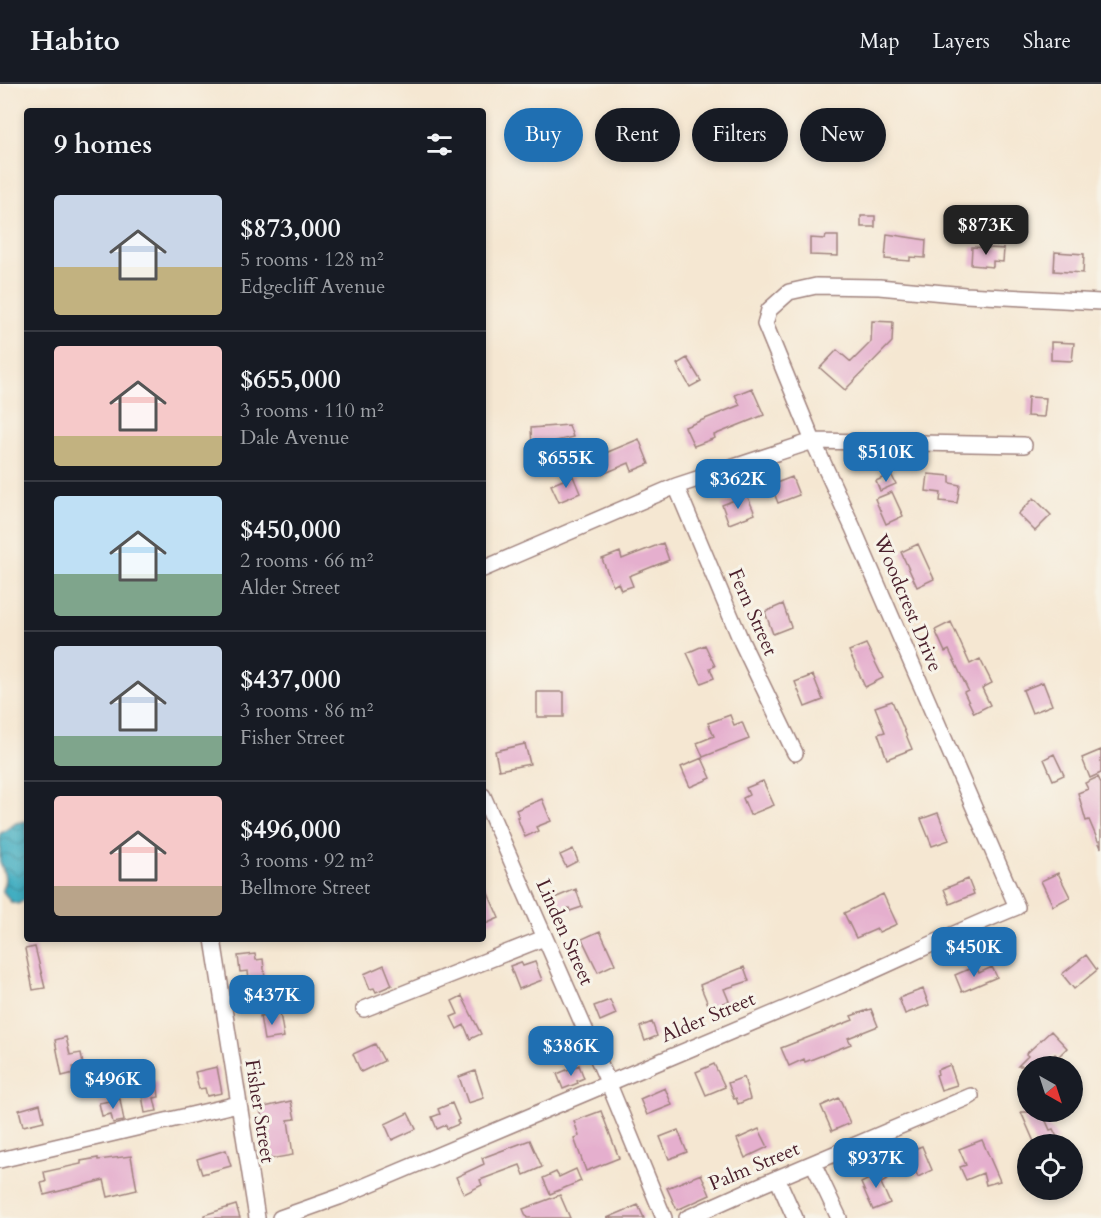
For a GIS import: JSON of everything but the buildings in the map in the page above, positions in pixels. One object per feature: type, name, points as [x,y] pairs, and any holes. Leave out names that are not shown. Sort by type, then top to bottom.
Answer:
[{"type":"street","name":"Woodcrest Drive","points":[[1017,907],[813,441],[765,324],[769,310],[789,292],[816,286],[879,286],[965,295],[1101,302]]},
{"type":"street","points":[[486,568],[676,486],[813,441],[1024,445]]},
{"type":"street","name":"Fern Street","points":[[676,486],[742,643],[795,753]]},
{"type":"street","name":"Linden Street","points":[[486,803],[608,1082],[664,1218]]},
{"type":"street","name":"Alder Street","points":[[280,1218],[339,1197],[859,977],[965,927],[1017,907]]},
{"type":"street","points":[[364,1009],[544,938]]},
{"type":"street","name":"Fisher Street","points":[[213,942],[256,1218]]},
{"type":"street","name":"Palm Street","points":[[687,1218],[971,1096]]},
{"type":"street","points":[[0,1160],[238,1104]]},
{"type":"street","points":[[813,1163],[839,1218]]},
{"type":"street","points":[[777,1178],[795,1218]]},
{"type":"water","points":[[24,822],[24,901],[18,904],[11,902],[2,890],[5,878],[0,861],[0,834],[16,823]]}]
